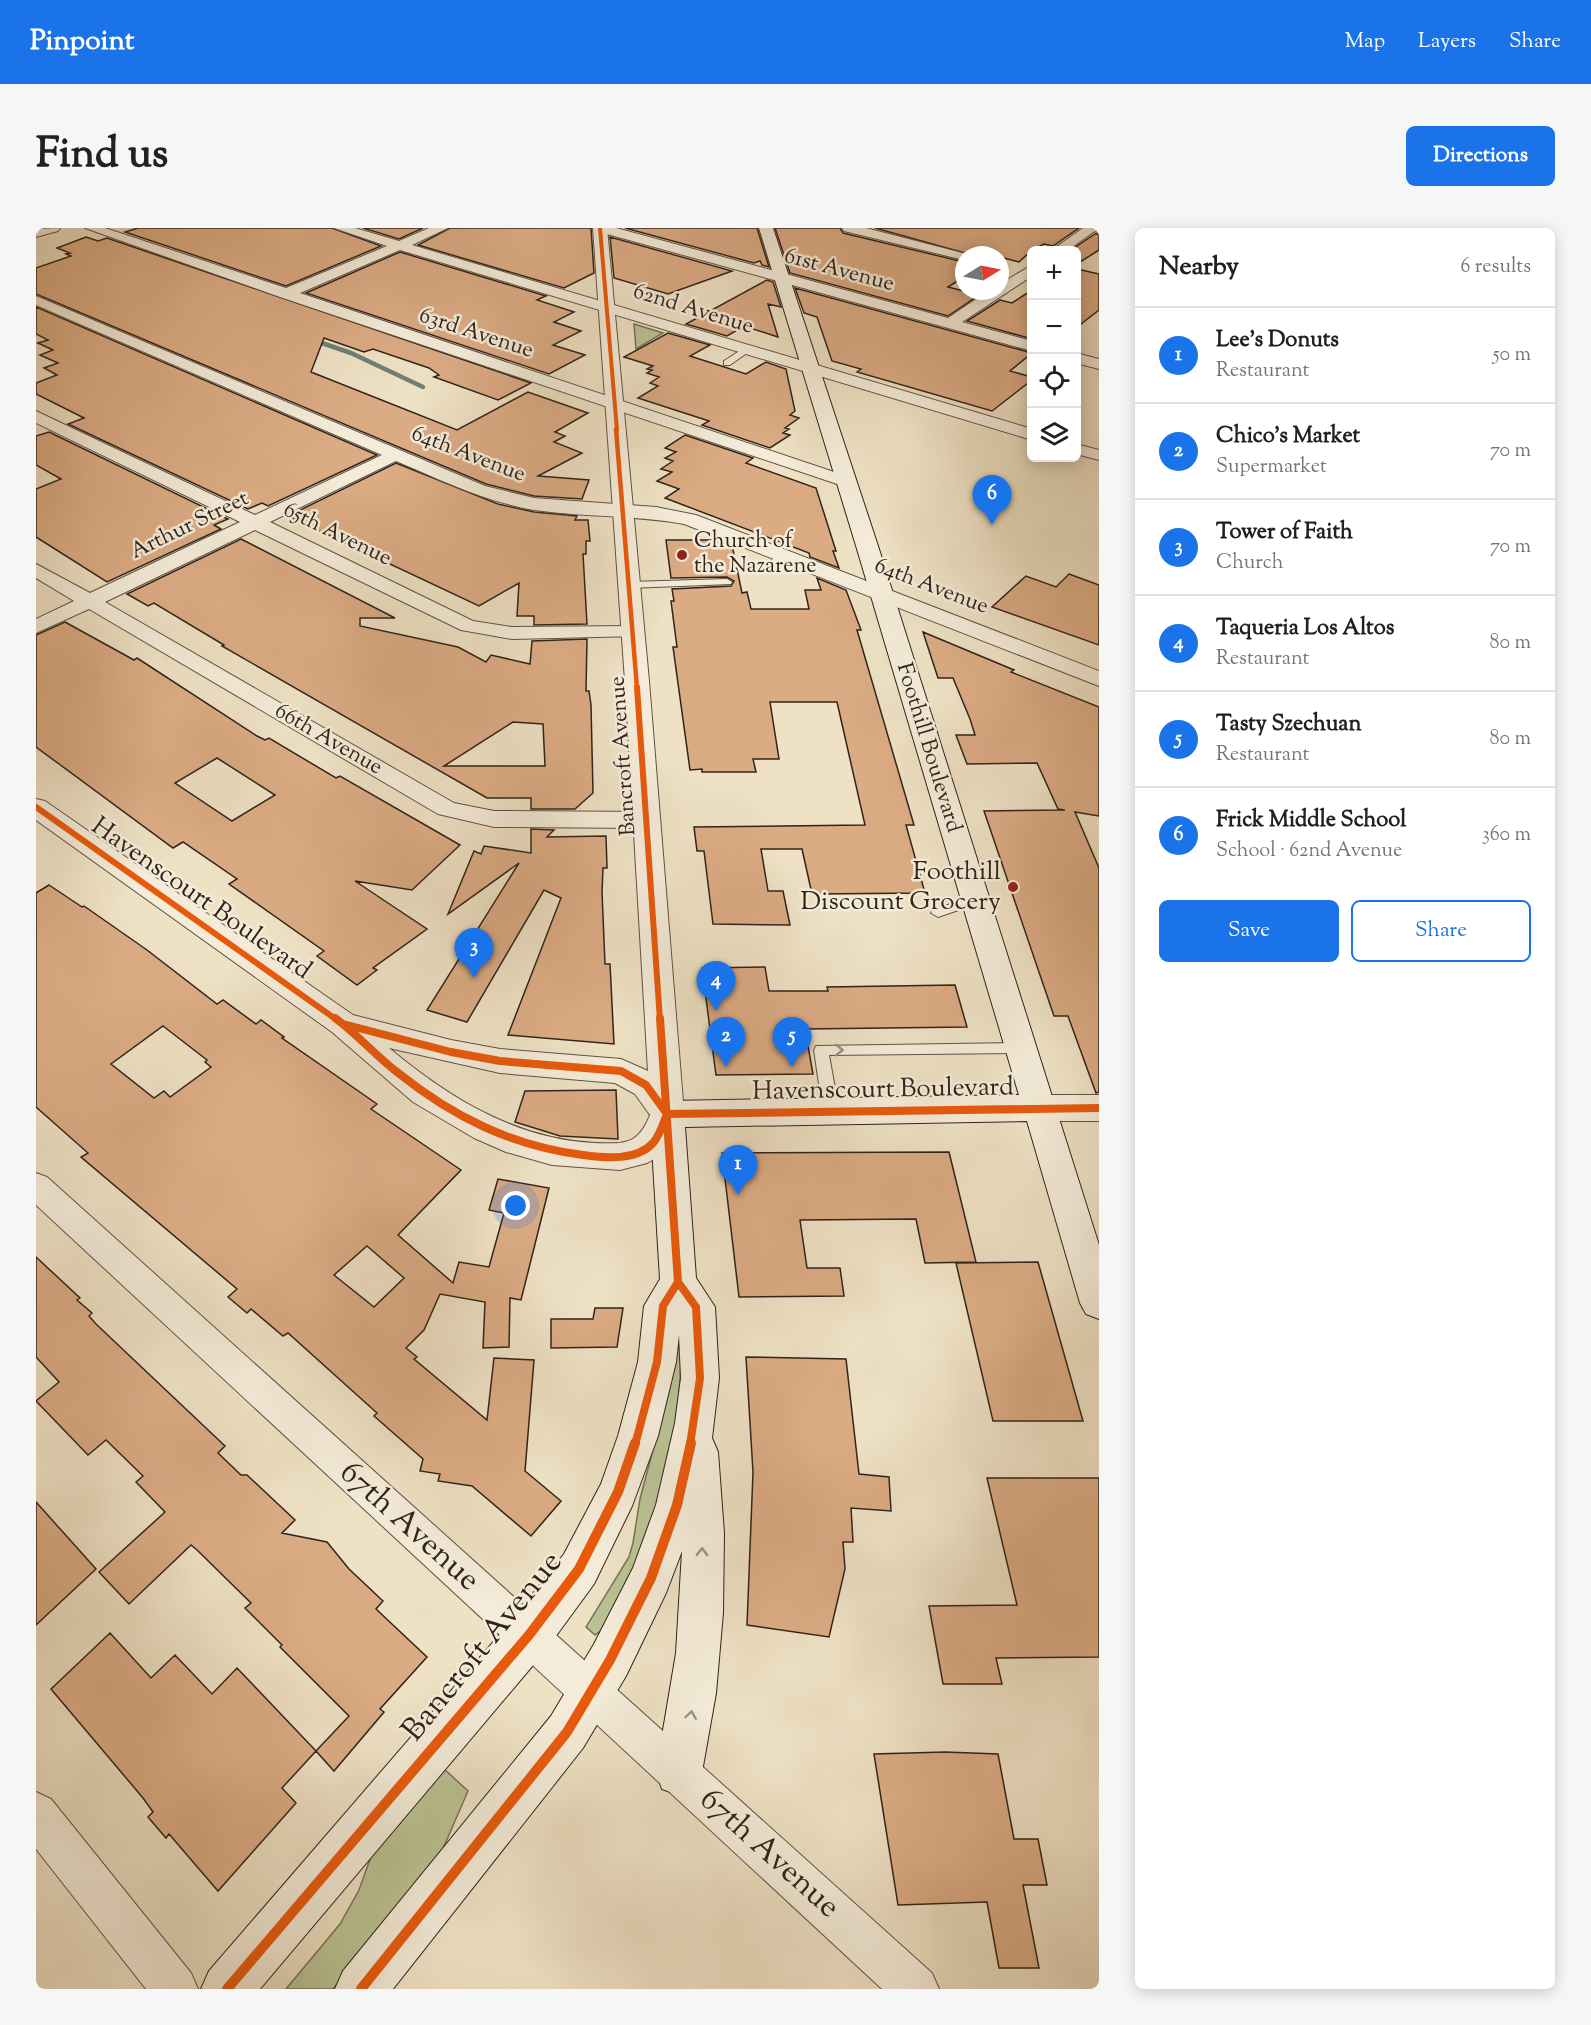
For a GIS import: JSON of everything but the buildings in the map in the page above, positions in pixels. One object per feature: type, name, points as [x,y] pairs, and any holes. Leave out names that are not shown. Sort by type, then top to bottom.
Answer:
[{"type":"main road","name":"Bancroft Avenue","points":[[227,1989],[530,1635],[579,1569],[618,1492],[638,1436],[657,1362],[663,1306],[678,1282],[633,632],[601,228]]},
{"type":"main road","name":"Foothill Boulevard","points":[[766,228],[881,593],[1038,1108],[1094,1267],[1099,1303]]},
{"type":"main road","name":"Havenscourt Boulevard","points":[[36,807],[343,1024],[377,1058],[469,1123],[523,1144],[566,1154],[626,1158],[652,1145],[667,1114]]},
{"type":"main road","name":"Havenscourt Boulevard","points":[[343,1024],[451,1052],[500,1061],[621,1071],[646,1084],[667,1114]]},
{"type":"main road","name":"Havenscourt Boulevard","points":[[667,1114],[1099,1108]]},
{"type":"main road","points":[[361,1989],[567,1732],[591,1692],[651,1578],[677,1505],[695,1422],[700,1378],[696,1307],[678,1282]]},
{"type":"main road","points":[[678,1772],[693,1704],[701,1611],[704,1511],[695,1422]]},
{"type":"street","points":[[36,234],[53,228]]},
{"type":"street","name":"63rd Avenue","points":[[92,228],[846,482]]},
{"type":"street","name":"62nd Avenue","points":[[341,228],[1027,433]]},
{"type":"street","points":[[285,294],[441,228]]},
{"type":"street","name":"61st Avenue","points":[[601,228],[1027,345]]},
{"type":"street","points":[[849,228],[955,254]]},
{"type":"street","points":[[1065,246],[1092,228]]},
{"type":"street","points":[[1010,268],[1027,270]]},
{"type":"street","points":[[1009,283],[1027,271]]},
{"type":"street","name":"64th Avenue","points":[[36,300],[479,490],[554,507],[622,511],[689,519],[776,561],[881,593],[1099,679]]},
{"type":"street","points":[[949,324],[984,300]]},
{"type":"street","points":[[1081,359],[1099,364]]},
{"type":"street","name":"65th Avenue","points":[[36,416],[468,626],[512,633],[633,632]]},
{"type":"street","points":[[1081,450],[1099,455]]},
{"type":"street","name":"Arthur Street","points":[[36,627],[397,453]]},
{"type":"street","name":"66th Avenue","points":[[36,570],[447,809],[494,819],[646,820]]},
{"type":"street","name":"67th Avenue","points":[[36,1186],[916,1989]]},
{"type":"street","points":[[36,1814],[175,1989]]},
{"type":"lane","points":[[727,363],[747,350]]},
{"type":"lane","points":[[628,585],[726,582]]},
{"type":"lane","points":[[938,913],[974,900]]},
{"type":"lane","points":[[831,1111],[821,1050],[1020,1048]]},
{"type":"green space","points":[[634,324],[663,333],[636,349]]},
{"type":"green space","points":[[680,1305],[681,1371],[678,1404],[674,1437],[659,1501],[638,1565],[603,1629],[595,1635],[586,1627],[629,1557],[633,1543],[640,1499],[670,1385]]},
{"type":"green space","points":[[442,1767],[468,1791],[438,1860],[333,1989],[286,1989],[340,1924],[359,1890],[373,1851]]},
{"type":"waterway","points":[[313,340],[351,353],[423,387]]},
{"type":"cycle path","points":[[361,1989],[567,1732],[610,1660],[651,1578],[677,1505],[695,1423],[700,1378],[696,1307],[678,1282],[637,681],[600,228]]},
{"type":"cycle path","points":[[36,807],[343,1024],[396,1072],[424,1093],[486,1129],[518,1142],[552,1151],[588,1156],[620,1157],[635,1154],[653,1144],[667,1114]]},
{"type":"cycle path","points":[[343,1024],[451,1052],[500,1061],[621,1071],[646,1085],[667,1114]]},
{"type":"cycle path","points":[[667,1114],[1099,1108]]},
{"type":"cycle path","points":[[227,1989],[529,1635],[579,1569],[618,1492],[638,1436],[657,1362],[663,1306],[678,1282]]},
{"type":"place","name":"Frick Middle School","points":[[992,525]]},
{"type":"place","name":"Church of the Nazarene","points":[[682,555]]},
{"type":"place","name":"Foothill Discount Grocery","points":[[1013,887]]},
{"type":"place","name":"Tower of Faith","points":[[474,978]]},
{"type":"place","name":"Taqueria Los Altos","points":[[716,1011]]},
{"type":"place","name":"Chico's Market","points":[[726,1067]]},
{"type":"place","name":"Tasty Szechuan","points":[[792,1067]]},
{"type":"place","name":"Lee's Donuts","points":[[738,1195]]}]
